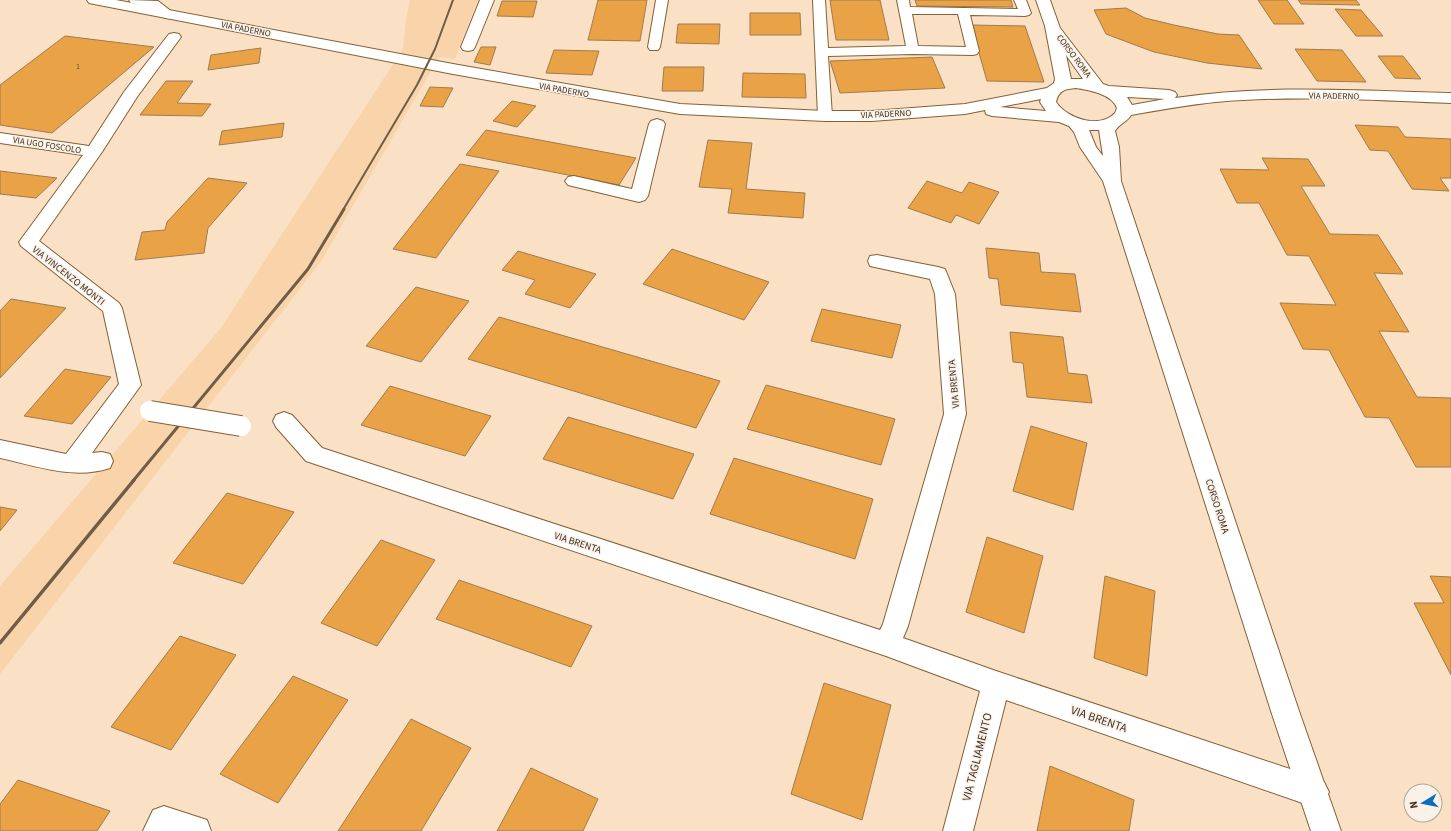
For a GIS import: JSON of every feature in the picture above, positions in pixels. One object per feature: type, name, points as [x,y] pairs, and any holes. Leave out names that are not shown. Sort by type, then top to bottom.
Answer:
[{"type":"street","name":"VIA PADERNO","points":[[94,0],[460,71],[680,109],[825,116],[872,116],[965,109],[1055,89]]},
{"type":"street","name":"VIA PADERNO","points":[[136,0],[153,4],[169,15]]},
{"type":"street","points":[[468,47],[487,0]]},
{"type":"street","name":"CORSO ROMA","points":[[1043,0],[1052,26],[1063,79],[1055,89],[1048,102],[1056,113],[1082,131],[1088,147],[1112,181]]},
{"type":"street","name":"CORSO ROMA","points":[[1052,26],[1102,88]]},
{"type":"street","name":"VIA VINCENZO MONTI","points":[[71,464],[130,385],[112,308],[28,242],[94,152],[130,95],[174,37]]},
{"type":"street","name":"CORSO ROMA","points":[[1055,89],[1076,83],[1102,88],[1118,97],[1123,104],[1124,111]]},
{"type":"street","name":"VIA PADERNO","points":[[1102,88],[1216,97],[1278,95],[1451,98]]},
{"type":"street","name":"VIA PADERNO","points":[[1124,111],[1216,97]]},
{"type":"street","name":"VIA PADERNO","points":[[965,109],[1068,120]]},
{"type":"street","points":[[1068,120],[1099,126],[1119,119],[1124,111]]},
{"type":"street","name":"CORSO ROMA","points":[[1111,123],[1107,131],[1111,147],[1112,181],[1285,711],[1314,792],[1326,831]]},
{"type":"street","points":[[574,181],[640,196],[657,124]]},
{"type":"street","name":"VIA UGO FOSCOLO","points":[[0,138],[94,152]]},
{"type":"street","name":"VIA BRENTA","points":[[877,261],[938,274],[945,294],[956,414],[895,626],[886,644]]},
{"type":"street","points":[[150,410],[241,426]]},
{"type":"street","name":"VIA BRENTA","points":[[284,421],[314,455],[886,644],[996,684],[1314,792]]},
{"type":"street","points":[[0,449],[71,464],[102,461]]},
{"type":"street","name":"VIA TAGLIAMENTO","points":[[958,831],[996,684]]},
{"type":"street","points":[[158,831],[164,821],[196,831]]},
{"type":"lane","points":[[654,47],[662,0]]},
{"type":"lane","points":[[819,0],[825,116]]},
{"type":"lane","points":[[913,50],[904,5],[963,11],[1025,13],[1020,0]]},
{"type":"lane","points":[[822,52],[913,50],[973,51],[963,11]]},
{"type":"shaded area","points":[[410,0],[478,0],[455,59],[439,57],[320,263],[0,674],[0,586],[220,329],[403,49],[406,19]]},
{"type":"building","points":[[598,0],[647,0],[640,41],[588,40]]},
{"type":"building","points":[[830,0],[880,0],[889,40],[836,40]]},
{"type":"building","points":[[915,0],[1011,0],[1013,7],[917,6]]},
{"type":"building","points":[[1258,0],[1287,0],[1304,24],[1274,24]]},
{"type":"building","points":[[1298,0],[1356,0],[1360,5],[1301,4]]},
{"type":"building","points":[[502,1],[537,1],[533,17],[497,16]]},
{"type":"building","points":[[1126,8],[1145,18],[1174,25],[1218,34],[1239,35],[1262,69],[1207,63],[1154,52],[1106,34],[1094,10]]},
{"type":"building","points":[[1335,9],[1361,10],[1383,36],[1356,36]]},
{"type":"building","points":[[750,13],[800,13],[801,35],[750,35]]},
{"type":"building","points":[[678,24],[720,24],[719,44],[676,43]]},
{"type":"building","points":[[971,25],[1025,26],[1044,82],[987,81]]},
{"type":"building","points":[[65,36],[154,47],[52,133],[0,125],[0,85]]},
{"type":"building","points":[[481,47],[496,47],[490,65],[474,62]]},
{"type":"building","points":[[261,48],[259,63],[208,70],[211,55]]},
{"type":"building","points":[[1295,49],[1342,50],[1366,82],[1317,81]]},
{"type":"building","points":[[554,50],[599,51],[592,75],[546,73]]},
{"type":"building","points":[[1378,56],[1403,56],[1421,79],[1395,78]]},
{"type":"building","points":[[932,57],[945,88],[840,93],[830,61]]},
{"type":"building","points":[[664,67],[704,67],[703,91],[662,91]]},
{"type":"building","points":[[743,73],[805,74],[806,98],[742,97]]},
{"type":"building","points":[[166,81],[193,81],[177,103],[211,104],[202,116],[140,115]]},
{"type":"building","points":[[430,87],[453,88],[443,107],[420,106]]},
{"type":"building","points":[[512,101],[536,106],[517,127],[493,121]]},
{"type":"building","points":[[284,123],[282,137],[219,145],[222,131]]},
{"type":"building","points":[[1355,125],[1398,127],[1405,137],[1451,139],[1451,178],[1440,178],[1449,191],[1412,189],[1388,151],[1370,150]]},
{"type":"building","points":[[486,130],[636,158],[619,185],[466,155]]},
{"type":"building","points":[[708,140],[752,143],[746,189],[805,193],[803,218],[728,213],[732,189],[699,187]]},
{"type":"building","points":[[1262,158],[1308,159],[1325,186],[1301,186],[1330,234],[1378,235],[1403,274],[1374,273],[1409,332],[1379,331],[1417,397],[1451,398],[1451,467],[1416,467],[1389,418],[1365,417],[1329,350],[1303,349],[1280,303],[1336,305],[1309,256],[1287,255],[1259,203],[1237,203],[1220,169],[1269,170]]},
{"type":"building","points":[[460,164],[499,171],[436,258],[393,249]]},
{"type":"building","points":[[0,171],[57,178],[36,198],[0,194]]},
{"type":"building","points":[[208,178],[247,183],[208,228],[204,253],[135,260],[142,232],[165,230],[167,222]]},
{"type":"building","points":[[927,181],[962,193],[969,182],[999,192],[979,224],[956,215],[951,223],[908,208]]},
{"type":"building","points":[[986,248],[1039,253],[1041,272],[1075,274],[1081,312],[1001,305],[998,279],[989,278]]},
{"type":"building","points":[[672,249],[769,282],[744,320],[643,284]]},
{"type":"building","points":[[518,251],[596,274],[570,308],[525,294],[535,280],[502,270]]},
{"type":"building","points":[[416,287],[469,301],[421,362],[366,346]]},
{"type":"building","points":[[11,299],[66,308],[0,378],[0,311]]},
{"type":"building","points":[[822,309],[901,325],[892,358],[811,341]]},
{"type":"building","points":[[499,317],[720,381],[696,428],[468,359]]},
{"type":"building","points":[[1010,332],[1063,337],[1068,373],[1087,375],[1092,403],[1027,397],[1023,363],[1013,362]]},
{"type":"building","points":[[65,369],[111,377],[72,424],[24,416]]},
{"type":"building","points":[[766,385],[895,419],[881,465],[747,429]]},
{"type":"building","points":[[390,386],[491,416],[465,456],[361,425]]},
{"type":"building","points":[[568,417],[694,454],[673,499],[543,459]]},
{"type":"building","points":[[1031,426],[1087,443],[1073,510],[1013,491]]},
{"type":"building","points":[[734,458],[873,499],[855,559],[710,514]]},
{"type":"building","points":[[227,493],[294,512],[243,584],[173,563]]},
{"type":"building","points":[[0,507],[17,510],[0,531]]},
{"type":"building","points":[[987,537],[1043,556],[1024,633],[966,612]]},
{"type":"building","points":[[381,540],[435,560],[377,646],[321,623]]},
{"type":"building","points":[[1105,576],[1155,591],[1147,676],[1094,658]]},
{"type":"building","points":[[1430,576],[1451,577],[1451,675],[1414,603],[1444,603]]},
{"type":"building","points":[[459,580],[592,626],[571,667],[436,619]]},
{"type":"building","points":[[180,636],[236,655],[171,750],[111,727]]},
{"type":"building","points":[[293,676],[348,700],[278,803],[220,774]]},
{"type":"building","points":[[824,683],[891,705],[862,820],[791,794]]},
{"type":"building","points":[[411,719],[471,748],[421,831],[338,831]]},
{"type":"building","points":[[1050,766],[1134,800],[1129,831],[1037,831]]},
{"type":"building","points":[[531,768],[598,799],[583,831],[497,831]]},
{"type":"building","points":[[18,780],[110,811],[97,831],[0,831],[0,804]]},
{"type":"railway","points":[[343,210],[417,85],[435,49],[453,0]]},
{"type":"railway","points":[[133,481],[308,269],[344,209]]},
{"type":"railway","points":[[0,643],[134,480]]}]
